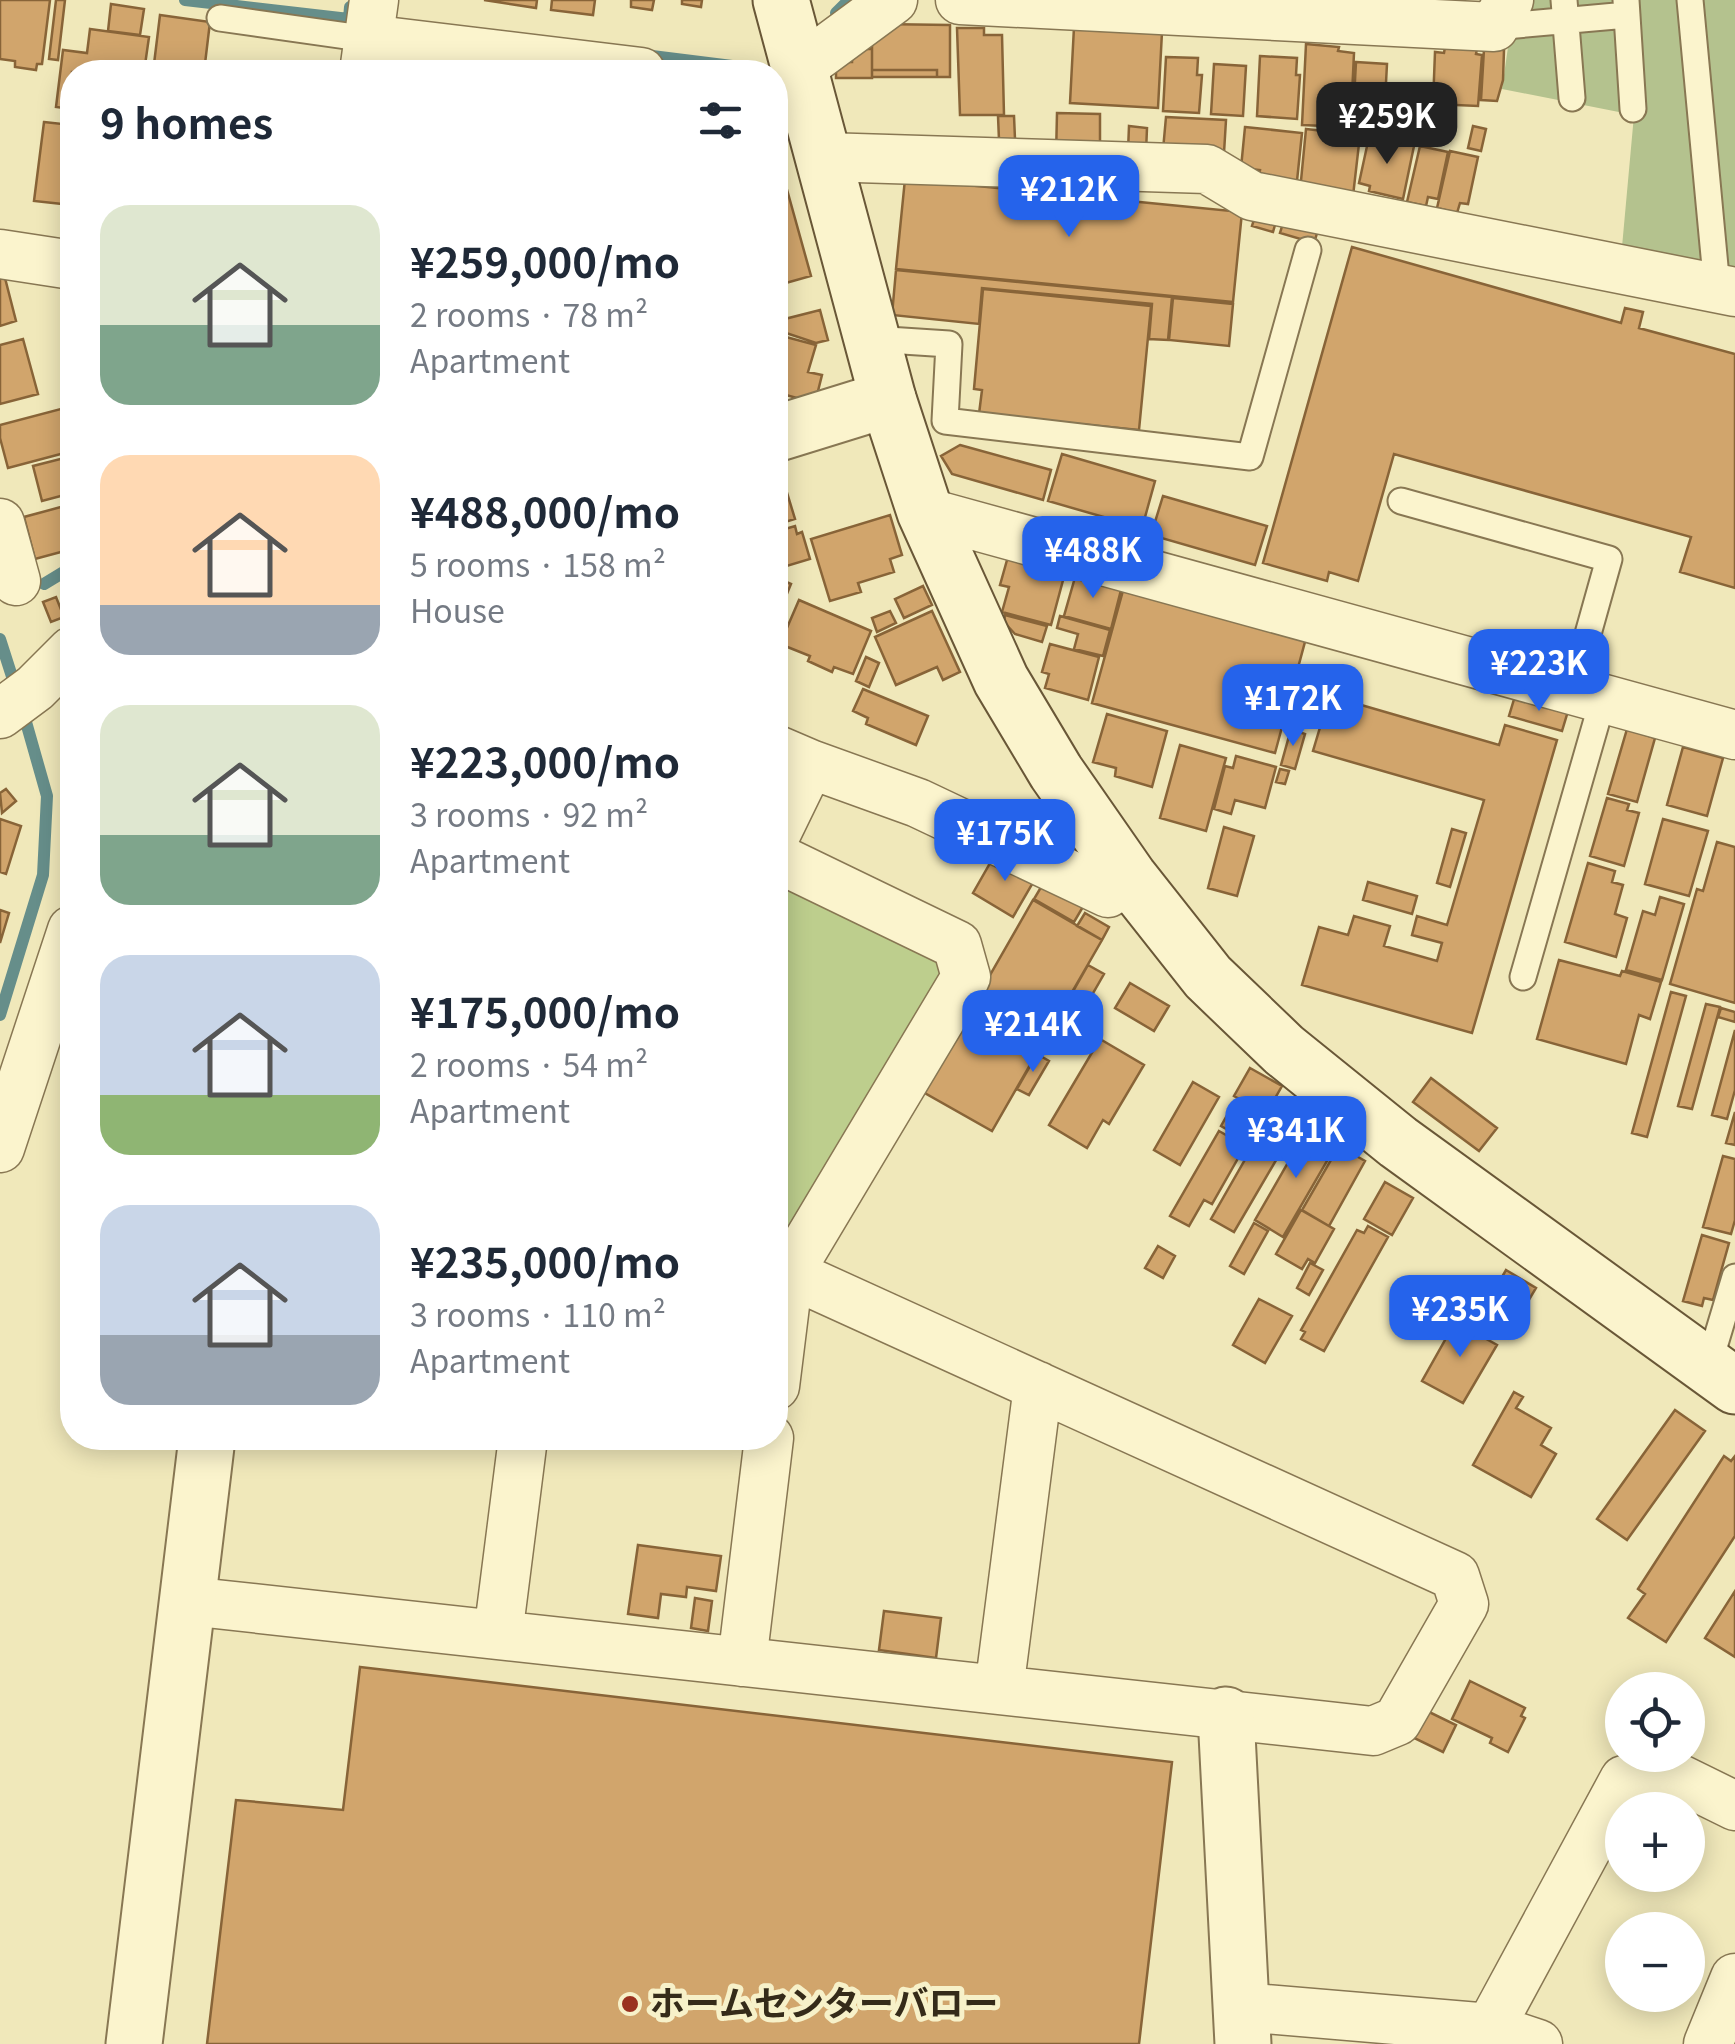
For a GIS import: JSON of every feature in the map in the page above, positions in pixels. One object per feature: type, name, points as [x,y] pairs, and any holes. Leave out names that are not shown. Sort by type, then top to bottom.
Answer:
[{"type":"main road","points":[[781,0],[793,84],[824,157],[888,399],[925,512],[1001,680],[1056,772],[1129,877],[1208,978],[1284,1050],[1398,1142],[1721,1377]]},
{"type":"main road","points":[[788,430],[888,399]]},
{"type":"main road","points":[[134,2044],[206,1450]]},
{"type":"main road","points":[[1226,1716],[1242,2026]]},
{"type":"street","points":[[793,84],[893,0]]},
{"type":"street","points":[[960,0],[1502,13]]},
{"type":"street","points":[[369,37],[548,60]]},
{"type":"street","points":[[824,157],[1207,169],[1252,196],[1726,290]]},
{"type":"street","points":[[0,254],[60,263]]},
{"type":"street","points":[[925,512],[1735,735]]},
{"type":"street","points":[[0,523],[16,580]]},
{"type":"street","points":[[13,705],[60,662]]},
{"type":"street","points":[[792,756],[918,803],[1108,894],[1129,877]]},
{"type":"street","points":[[788,864],[957,945],[966,978],[788,1261]]},
{"type":"street","points":[[0,1148],[60,966]]},
{"type":"street","points":[[188,1601],[1372,1731],[1397,1721],[1464,1604],[1455,1576],[788,1274]]},
{"type":"street","points":[[999,1690],[1038,1386]]},
{"type":"street","points":[[498,1635],[521,1450]]},
{"type":"street","points":[[742,1662],[768,1450]]},
{"type":"street","points":[[1490,2028],[1624,1780],[1662,1770],[1735,1806]]},
{"type":"street","points":[[1708,2044],[1735,1978]]},
{"type":"street","points":[[1242,2026],[1490,2028],[1538,2044]]},
{"type":"lane","points":[[1690,0],[1726,290]]},
{"type":"lane","points":[[1502,13],[1627,8],[1633,108]]},
{"type":"lane","points":[[1565,10],[1572,98]]},
{"type":"lane","points":[[220,18],[369,37]]},
{"type":"lane","points":[[872,339],[949,344],[945,421],[1250,456],[1308,250]]},
{"type":"lane","points":[[1401,500],[1609,558],[1587,695],[1523,977]]},
{"type":"lane","points":[[1721,1377],[1735,1277]]},
{"type":"green space","points":[[1529,0],[1735,0],[1735,281],[1621,258],[1634,115],[1502,89],[1509,40]]},
{"type":"green space","points":[[788,885],[935,958],[940,976],[788,1232]]},
{"type":"building","points":[[0,0],[50,0],[42,64],[37,64],[36,70],[15,67],[15,61],[0,59]]},
{"type":"building","points":[[56,0],[65,0],[58,60],[49,59]]},
{"type":"building","points":[[484,0],[537,0],[536,8]]},
{"type":"building","points":[[552,0],[595,0],[593,15],[551,10]]},
{"type":"building","points":[[631,0],[654,0],[652,10],[631,7]]},
{"type":"building","points":[[682,0],[702,0],[701,7],[682,4]]},
{"type":"building","points":[[111,4],[144,9],[140,35],[108,31]]},
{"type":"building","points":[[160,15],[210,22],[205,60],[154,60]]},
{"type":"building","points":[[879,24],[950,25],[950,77],[937,77],[937,70],[872,70],[872,32]]},
{"type":"building","points":[[1074,27],[1162,32],[1158,108],[1070,103]]},
{"type":"building","points":[[957,28],[984,28],[984,35],[1002,35],[1004,115],[960,115]]},
{"type":"building","points":[[90,29],[149,37],[146,60],[62,60],[63,50],[87,53]]},
{"type":"building","points":[[1306,44],[1339,47],[1338,51],[1354,53],[1351,117],[1326,115],[1325,126],[1302,125]]},
{"type":"building","points":[[1445,47],[1477,49],[1476,54],[1482,55],[1478,106],[1433,104],[1435,52],[1444,53]]},
{"type":"building","points":[[852,49],[872,49],[872,78],[836,78],[836,62],[852,62]]},
{"type":"building","points":[[1484,49],[1504,50],[1503,80],[1497,101],[1481,100]]},
{"type":"building","points":[[1260,56],[1297,58],[1297,119],[1257,116]]},
{"type":"building","points":[[1166,57],[1198,58],[1197,75],[1202,75],[1199,113],[1163,111]]},
{"type":"building","points":[[1356,62],[1387,64],[1384,120],[1353,117]]},
{"type":"building","points":[[1214,64],[1246,66],[1243,116],[1211,114]]},
{"type":"building","points":[[872,70],[937,70],[937,77],[872,77]]},
{"type":"building","points":[[60,74],[60,108],[56,107]]},
{"type":"building","points":[[1057,113],[1100,114],[1100,157],[1056,156]]},
{"type":"building","points":[[998,116],[1014,116],[1015,139],[999,140]]},
{"type":"building","points":[[1166,117],[1226,120],[1224,153],[1163,150]]},
{"type":"building","points":[[44,122],[60,124],[60,204],[34,201]]},
{"type":"building","points":[[1129,126],[1147,128],[1146,152],[1128,151]]},
{"type":"building","points":[[1473,126],[1486,129],[1481,151],[1468,148]]},
{"type":"building","points":[[1245,127],[1302,133],[1297,181],[1259,177],[1260,170],[1241,168]]},
{"type":"building","points":[[1306,129],[1360,135],[1353,196],[1300,191]]},
{"type":"building","points":[[1369,137],[1414,146],[1403,199],[1369,191],[1370,186],[1359,183]]},
{"type":"building","points":[[1420,146],[1448,152],[1438,199],[1428,197],[1426,206],[1407,202]]},
{"type":"building","points":[[1450,151],[1478,157],[1468,204],[1460,203],[1457,213],[1437,208]]},
{"type":"building","points":[[905,179],[1242,212],[1233,302],[896,269]]},
{"type":"building","points":[[788,193],[811,276],[788,282]]},
{"type":"building","points":[[1256,213],[1277,218],[1273,232],[1252,226]]},
{"type":"building","points":[[1284,220],[1318,230],[1314,243],[1280,233]]},
{"type":"building","points":[[1352,247],[1621,323],[1625,308],[1643,312],[1639,328],[1735,354],[1735,588],[1680,572],[1691,537],[1394,454],[1358,581],[1329,572],[1327,581],[1263,563]]},
{"type":"building","points":[[896,270],[1172,297],[1168,340],[1149,339],[1152,304],[982,288],[979,324],[892,315]]},
{"type":"building","points":[[5,278],[16,321],[0,326],[0,279]]},
{"type":"building","points":[[983,289],[1151,306],[1139,430],[979,414],[982,390],[974,389]]},
{"type":"building","points":[[1173,298],[1233,304],[1229,346],[1169,340]]},
{"type":"building","points":[[820,310],[828,340],[816,343],[788,334],[788,318]]},
{"type":"building","points":[[788,337],[816,345],[808,372],[822,375],[815,403],[788,396]]},
{"type":"building","points":[[23,339],[38,394],[0,404],[0,345]]},
{"type":"building","points":[[60,409],[60,454],[8,468],[0,425]]},
{"type":"building","points":[[960,445],[1051,470],[1043,500],[952,474],[941,456]]},
{"type":"building","points":[[1062,454],[1155,481],[1142,528],[1048,501]]},
{"type":"building","points":[[60,459],[60,496],[42,501],[33,466]]},
{"type":"building","points":[[788,496],[795,519],[788,521]]},
{"type":"building","points":[[1163,496],[1267,526],[1255,565],[1151,535]]},
{"type":"building","points":[[60,507],[60,552],[35,559],[24,517]]},
{"type":"building","points":[[890,515],[902,555],[890,559],[894,572],[858,583],[861,592],[830,601],[811,539]]},
{"type":"building","points":[[795,526],[797,534],[802,532],[810,559],[788,566],[788,528]]},
{"type":"building","points":[[1009,553],[1066,569],[1051,625],[1002,612],[1009,587],[1000,585]]},
{"type":"building","points":[[1076,574],[1122,586],[1111,629],[1064,616]]},
{"type":"building","points":[[923,586],[932,605],[904,618],[895,599]]},
{"type":"building","points":[[1124,587],[1306,638],[1275,753],[1092,703]]},
{"type":"building","points":[[56,597],[60,619],[51,622],[43,602]]},
{"type":"building","points":[[799,600],[871,631],[853,674],[834,667],[832,672],[808,661],[810,656],[788,647],[788,625]]},
{"type":"building","points":[[890,611],[896,623],[877,632],[872,618]]},
{"type":"building","points":[[932,611],[960,672],[943,680],[937,667],[896,685],[875,637]]},
{"type":"building","points":[[1005,615],[1047,626],[1042,642],[1015,634],[1004,622]]},
{"type":"building","points":[[1060,616],[1110,630],[1103,656],[1074,649],[1078,634],[1057,628]]},
{"type":"building","points":[[1050,644],[1099,657],[1088,700],[1045,688],[1049,674],[1042,672]]},
{"type":"building","points":[[866,657],[879,663],[869,687],[856,681]]},
{"type":"building","points":[[863,689],[928,716],[916,745],[866,724],[868,718],[853,711]]},
{"type":"building","points":[[1313,691],[1499,745],[1505,725],[1557,740],[1472,1033],[1302,985],[1319,927],[1348,935],[1354,916],[1390,926],[1384,946],[1437,961],[1442,943],[1412,935],[1417,916],[1447,925],[1484,800],[1313,751],[1321,724],[1305,719]]},
{"type":"building","points":[[1515,696],[1568,711],[1562,731],[1509,716]]},
{"type":"building","points":[[1107,714],[1167,731],[1152,787],[1115,776],[1116,768],[1093,762]]},
{"type":"building","points":[[1291,729],[1305,734],[1295,769],[1281,765]]},
{"type":"building","points":[[1627,729],[1655,738],[1637,802],[1608,794]]},
{"type":"building","points":[[1180,745],[1226,758],[1206,831],[1160,818]]},
{"type":"building","points":[[1683,747],[1723,758],[1707,816],[1667,805]]},
{"type":"building","points":[[1236,756],[1276,767],[1265,808],[1235,800],[1231,814],[1214,809],[1225,766],[1233,768]]},
{"type":"building","points":[[1280,769],[1289,771],[1285,784],[1276,782]]},
{"type":"building","points":[[6,789],[16,801],[2,813],[0,793]]},
{"type":"building","points":[[1607,798],[1629,804],[1627,810],[1639,813],[1624,866],[1590,856]]},
{"type":"building","points":[[0,819],[21,826],[6,874],[0,872]]},
{"type":"building","points":[[1663,819],[1708,831],[1689,896],[1645,884]]},
{"type":"building","points":[[1224,827],[1254,836],[1237,896],[1208,888]]},
{"type":"building","points":[[1452,829],[1466,833],[1450,887],[1437,883]]},
{"type":"building","points":[[1717,842],[1735,847],[1735,1003],[1670,984],[1697,889],[1703,891]]},
{"type":"building","points":[[997,851],[1038,874],[1013,917],[973,893]]},
{"type":"building","points":[[1588,863],[1615,871],[1612,882],[1623,885],[1615,914],[1627,918],[1616,957],[1565,942]]},
{"type":"building","points":[[1050,872],[1090,895],[1074,922],[1034,899]]},
{"type":"building","points":[[1368,882],[1417,896],[1412,914],[1363,900]]},
{"type":"building","points":[[1660,897],[1684,904],[1662,980],[1626,970],[1643,911],[1655,915]]},
{"type":"building","points":[[1033,900],[1102,940],[992,1131],[923,1092]]},
{"type":"building","points":[[0,910],[9,913],[0,943]]},
{"type":"building","points":[[1085,913],[1109,927],[1102,940],[1077,926]]},
{"type":"building","points":[[1559,960],[1661,982],[1650,1019],[1639,1015],[1626,1064],[1537,1039]]},
{"type":"building","points":[[1088,965],[1104,974],[1065,1042],[1050,1032]]},
{"type":"building","points":[[1130,983],[1169,1006],[1154,1031],[1115,1008]]},
{"type":"building","points":[[1671,992],[1686,996],[1647,1137],[1632,1133]]},
{"type":"building","points":[[1706,1004],[1720,1007],[1692,1109],[1678,1106]]},
{"type":"building","points":[[1721,1008],[1735,1012],[1735,1022],[1718,1017]]},
{"type":"building","points":[[1735,1030],[1735,1090],[1727,1119],[1712,1115]]},
{"type":"building","points":[[1100,1039],[1144,1065],[1109,1124],[1103,1120],[1087,1148],[1049,1125]]},
{"type":"building","points":[[1037,1054],[1049,1061],[1029,1095],[1017,1089]]},
{"type":"building","points":[[1250,1068],[1282,1086],[1266,1114],[1234,1096]]},
{"type":"building","points":[[1431,1078],[1497,1128],[1479,1151],[1413,1102]]},
{"type":"building","points":[[1193,1082],[1219,1097],[1180,1165],[1154,1150]]},
{"type":"building","points":[[1234,1103],[1261,1119],[1248,1141],[1221,1126]]},
{"type":"building","points":[[1279,1104],[1301,1116],[1287,1142],[1264,1129]]},
{"type":"building","points":[[1735,1112],[1735,1145],[1726,1143]]},
{"type":"building","points":[[1309,1126],[1338,1142],[1283,1237],[1255,1220]]},
{"type":"building","points":[[1219,1131],[1245,1146],[1212,1204],[1204,1200],[1189,1226],[1170,1216]]},
{"type":"building","points":[[1258,1137],[1282,1150],[1234,1232],[1211,1219]]},
{"type":"building","points":[[1339,1146],[1365,1161],[1329,1226],[1302,1210]]},
{"type":"building","points":[[1723,1156],[1735,1159],[1735,1220],[1731,1234],[1703,1227]]},
{"type":"building","points":[[1385,1182],[1413,1198],[1392,1235],[1364,1219]]},
{"type":"building","points":[[1301,1210],[1334,1229],[1315,1263],[1308,1259],[1302,1269],[1276,1254]]},
{"type":"building","points":[[1254,1223],[1268,1231],[1244,1274],[1230,1266]]},
{"type":"building","points":[[1368,1226],[1388,1237],[1324,1351],[1301,1339],[1305,1332],[1301,1330],[1357,1230],[1364,1233]]},
{"type":"building","points":[[1702,1235],[1729,1243],[1713,1300],[1704,1298],[1702,1306],[1683,1301]]},
{"type":"building","points":[[1158,1246],[1175,1256],[1163,1278],[1145,1268]]},
{"type":"building","points":[[1310,1263],[1323,1270],[1309,1295],[1297,1288]]},
{"type":"building","points":[[1506,1270],[1536,1288],[1511,1330],[1481,1313]]},
{"type":"building","points":[[1259,1299],[1292,1316],[1265,1363],[1233,1345]]},
{"type":"building","points":[[1462,1310],[1474,1316],[1467,1328],[1497,1345],[1463,1403],[1422,1381]]},
{"type":"building","points":[[1514,1392],[1523,1397],[1516,1408],[1551,1428],[1541,1445],[1556,1454],[1531,1497],[1473,1465]]},
{"type":"building","points":[[1675,1410],[1705,1431],[1627,1540],[1597,1519]]},
{"type":"building","points":[[1724,1456],[1731,1461],[1735,1456],[1735,1536],[1666,1642],[1628,1618],[1645,1594],[1638,1589]]},
{"type":"building","points":[[638,1545],[721,1556],[716,1591],[687,1587],[686,1597],[661,1594],[658,1618],[628,1614]]},
{"type":"building","points":[[1735,1591],[1735,1657],[1705,1638]]},
{"type":"building","points":[[695,1598],[712,1601],[708,1631],[691,1628]]},
{"type":"building","points":[[884,1611],[941,1618],[936,1658],[879,1650]]},
{"type":"building","points":[[360,1667],[1172,1762],[1139,2044],[207,2044],[236,1800],[343,1810]]},
{"type":"building","points":[[1470,1681],[1525,1708],[1521,1716],[1525,1718],[1508,1752],[1490,1743],[1492,1738],[1452,1719]]},
{"type":"building","points":[[1425,1710],[1456,1725],[1443,1752],[1412,1737]]},
{"type":"waterway","points":[[185,0],[349,19],[350,7]]},
{"type":"waterway","points":[[836,13],[849,0]]},
{"type":"waterway","points":[[644,55],[684,60]]},
{"type":"waterway","points":[[44,584],[60,574]]},
{"type":"waterway","points":[[0,639],[16,689]]},
{"type":"waterway","points":[[0,1015],[43,875],[47,796],[22,708]]},
{"type":"place","name":"ホームセンターバロー","points":[[630,2004]]}]
